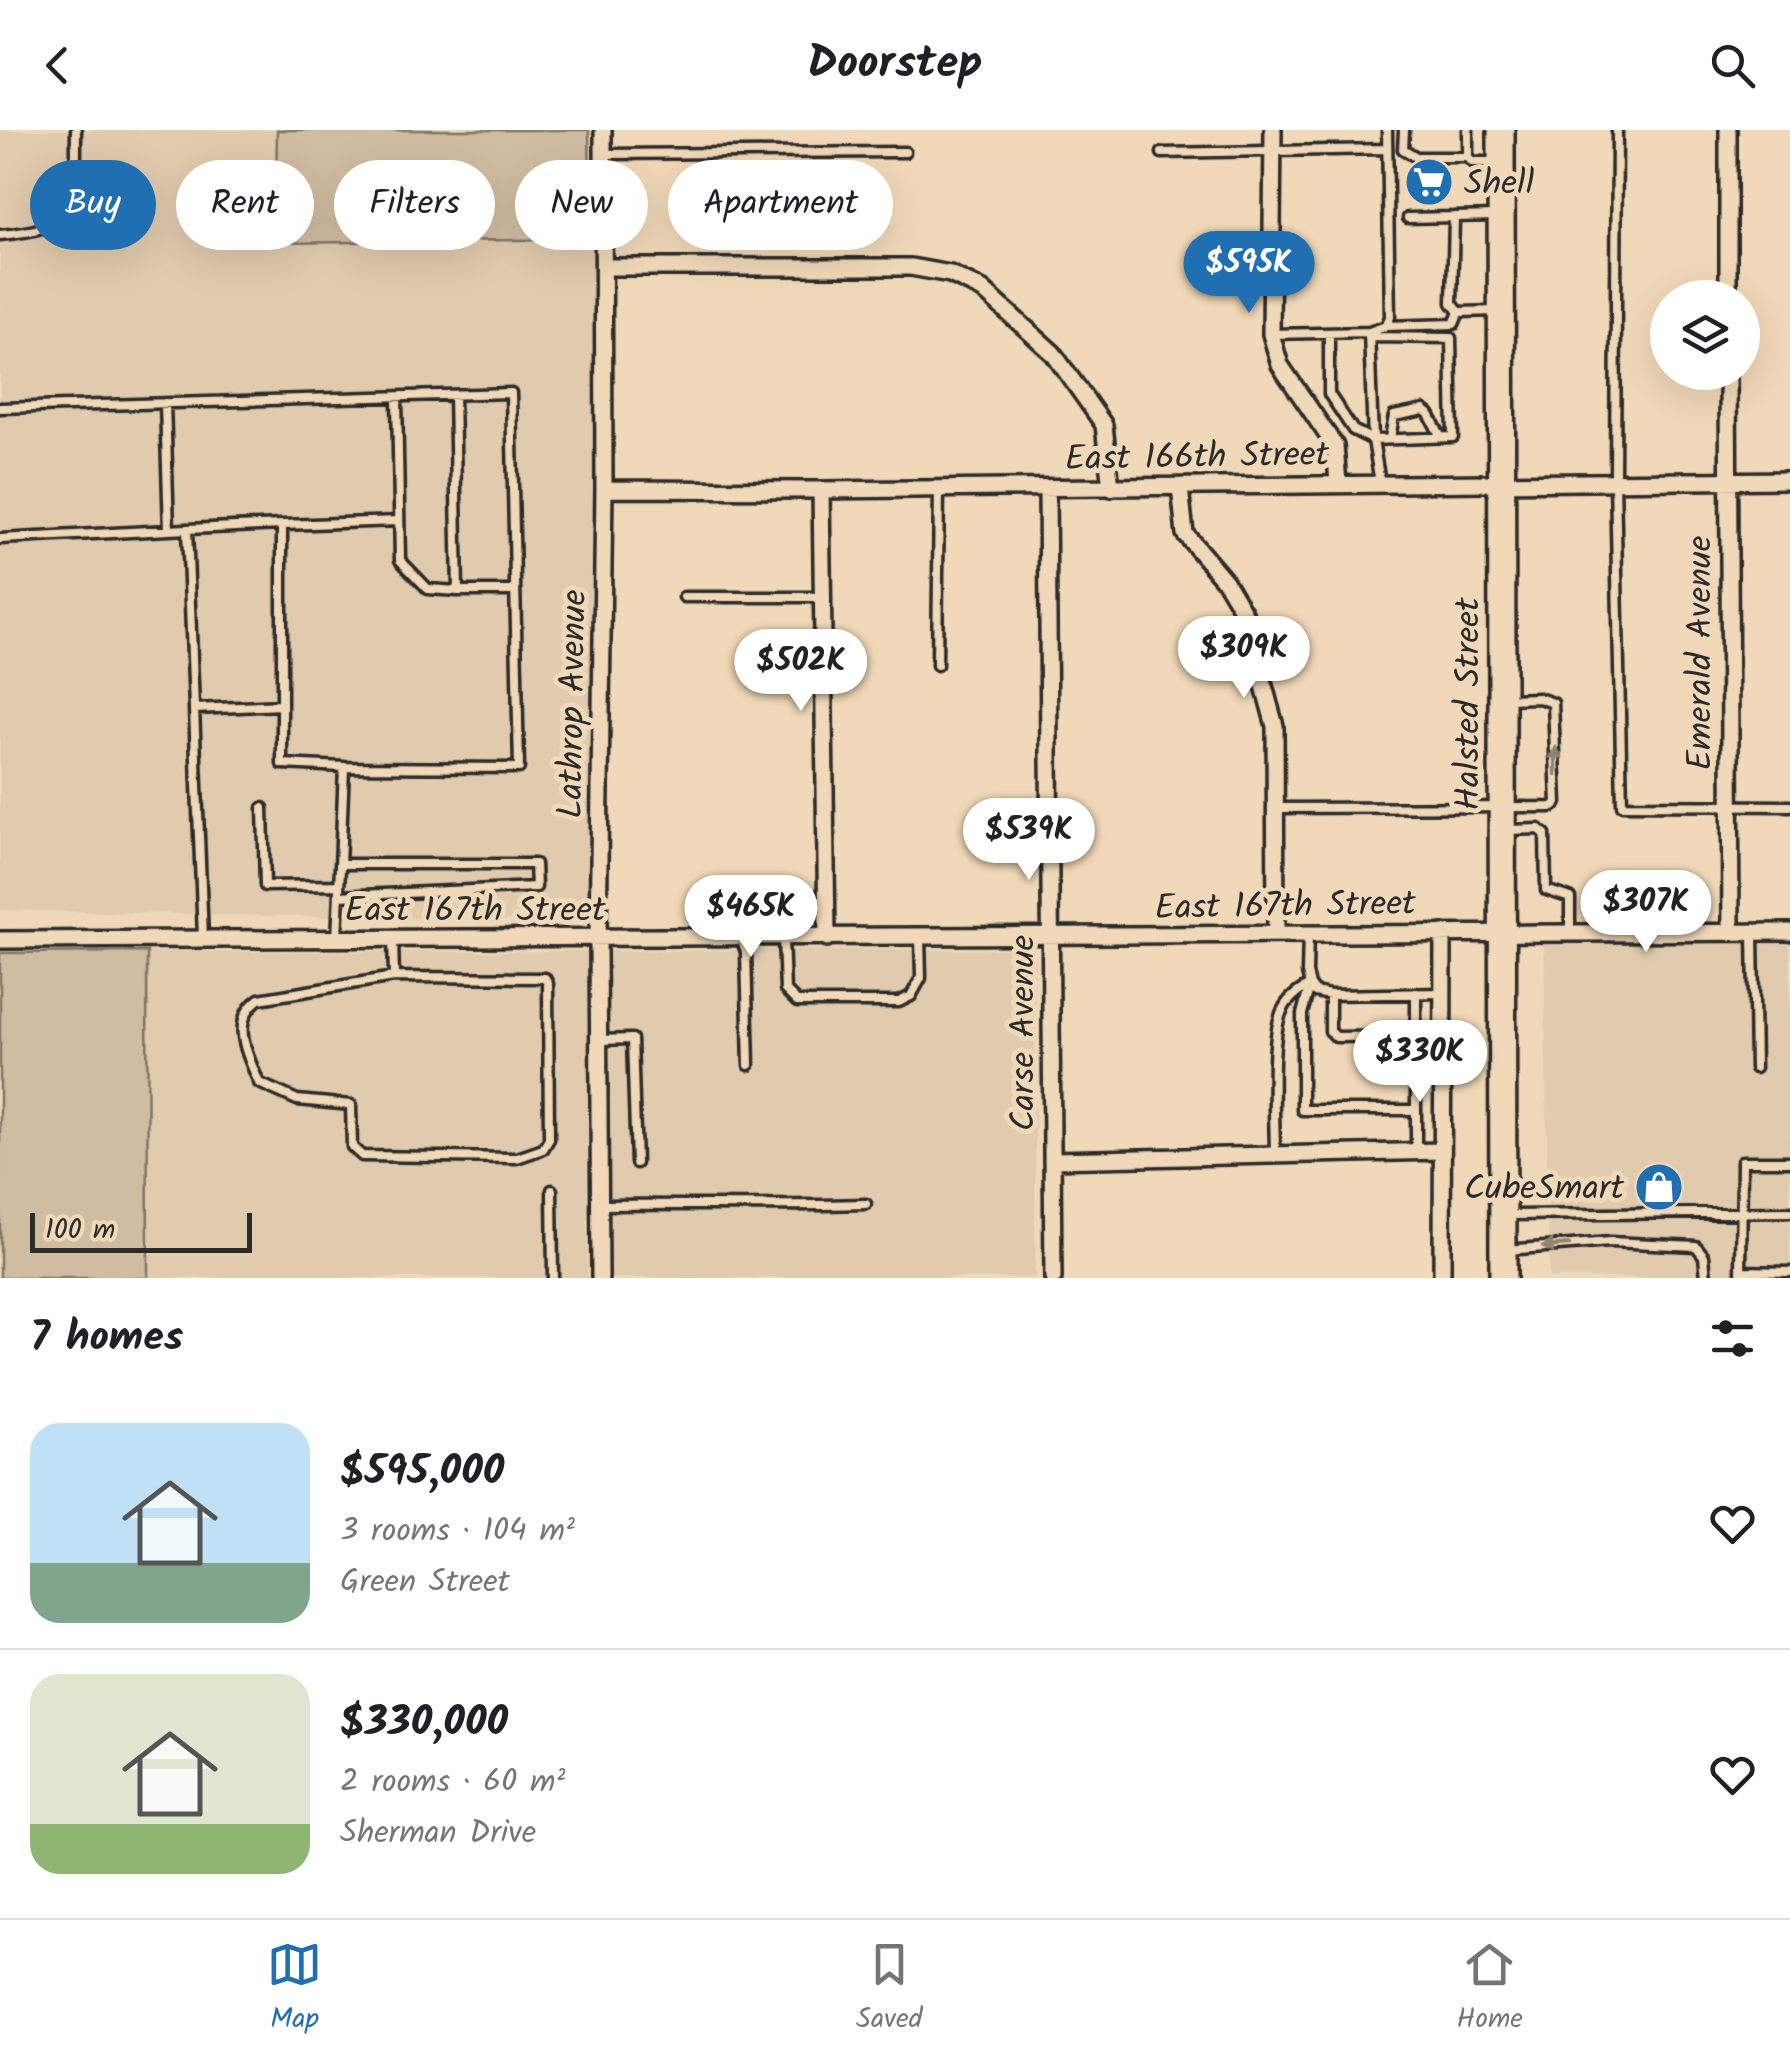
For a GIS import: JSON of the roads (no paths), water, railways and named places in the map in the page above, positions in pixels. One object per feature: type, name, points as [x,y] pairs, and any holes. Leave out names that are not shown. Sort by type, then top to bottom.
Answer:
[{"type":"main road","name":"Halsted Street","points":[[1502,130],[1503,1278]]},
{"type":"street","name":"Lathrop Avenue","points":[[600,1278],[603,130]]},
{"type":"street","points":[[1272,130],[1271,334],[1280,365],[1336,446],[1338,483]]},
{"type":"street","points":[[1728,130],[1728,280]]},
{"type":"street","points":[[605,267],[911,267],[950,274],[983,290],[1053,354],[1104,425],[1110,488]]},
{"type":"street","name":"Emerald Avenue","points":[[1728,390],[1731,932]]},
{"type":"street","name":"East 166th Street","points":[[604,488],[821,490],[1790,480]]},
{"type":"street","points":[[1180,487],[1185,534],[1225,581],[1244,613],[1274,726],[1276,934]]},
{"type":"street","name":"Carse Avenue","points":[[1047,488],[1053,1278]]},
{"type":"street","points":[[821,490],[827,938]]},
{"type":"street","name":"East 167th Street","points":[[0,940],[1790,932]]},
{"type":"street","points":[[1442,1278],[1443,933]]},
{"type":"street","points":[[1052,1160],[1442,1151]]},
{"type":"lane","points":[[0,235],[36,231],[56,224],[66,215],[73,203],[76,130]]},
{"type":"lane","points":[[1386,326],[1390,318],[1387,130]]},
{"type":"lane","points":[[1404,130],[1404,149],[1416,157],[1425,152],[1452,152],[1472,162],[1502,162]]},
{"type":"lane","points":[[1468,130],[1468,157]]},
{"type":"lane","points":[[1618,130],[1615,481],[1622,805],[1790,806]]},
{"type":"lane","points":[[1162,152],[1387,149]]},
{"type":"lane","points":[[604,154],[905,152]]},
{"type":"lane","points":[[1408,218],[1502,216]]},
{"type":"lane","points":[[1454,217],[1452,303],[1459,312]]},
{"type":"lane","points":[[1459,312],[1502,311]]},
{"type":"lane","points":[[1370,334],[1386,326],[1454,324],[1459,312]]},
{"type":"lane","points":[[1271,334],[1328,332],[1451,338],[1453,437],[1373,440],[1353,430],[1329,394],[1328,332]]},
{"type":"lane","points":[[1370,334],[1373,440],[1380,484]]},
{"type":"lane","points":[[0,408],[511,393],[518,768],[282,764],[282,524]]},
{"type":"lane","points":[[454,395],[458,591]]},
{"type":"lane","points":[[397,397],[400,560],[428,589],[515,592]]},
{"type":"lane","points":[[165,404],[169,530]]},
{"type":"lane","points":[[1390,438],[1394,416],[1424,410],[1441,437]]},
{"type":"lane","points":[[937,665],[939,488]]},
{"type":"lane","points":[[0,539],[400,520]]},
{"type":"lane","points":[[186,529],[203,940]]},
{"type":"lane","points":[[684,597],[822,597]]},
{"type":"lane","points":[[1502,699],[1539,698],[1553,703],[1557,803],[1502,818]]},
{"type":"lane","points":[[195,708],[282,705]]},
{"type":"lane","points":[[337,940],[344,767]]},
{"type":"lane","points":[[262,808],[265,886],[339,884]]},
{"type":"lane","points":[[1276,808],[1502,818],[1539,829],[1544,834],[1546,890],[1570,898],[1570,932]]},
{"type":"lane","points":[[339,896],[536,886],[535,864],[340,864]]},
{"type":"lane","points":[[1753,932],[1755,1068]]},
{"type":"lane","points":[[1308,933],[1307,973],[1315,992],[1442,992]]},
{"type":"lane","points":[[783,938],[785,990],[797,1002],[848,1003],[899,1002],[911,996],[921,978],[920,937]]},
{"type":"lane","points":[[741,938],[746,952],[749,1065]]},
{"type":"lane","points":[[393,939],[394,977]]},
{"type":"lane","points":[[394,977],[545,978],[549,1139],[542,1149],[516,1158],[362,1156],[352,1147],[351,1105],[297,1100],[259,1083],[241,1022],[246,1008],[258,998],[394,977]]},
{"type":"lane","points":[[1310,985],[1302,1014],[1302,1110],[1416,1110]]},
{"type":"lane","points":[[1274,1155],[1276,1036],[1280,1014],[1289,999],[1310,985]]},
{"type":"lane","points":[[1416,993],[1416,1152]]},
{"type":"lane","points":[[1330,995],[1330,1031],[1336,1037],[1416,1036]]},
{"type":"lane","points":[[599,1040],[632,1039],[636,1163]]},
{"type":"lane","points":[[1790,1161],[1742,1161],[1741,1275],[1790,1272]]},
{"type":"lane","points":[[552,1190],[552,1278]]},
{"type":"lane","points":[[600,1205],[752,1208],[866,1204]]},
{"type":"lane","points":[[1503,1215],[1790,1212]]},
{"type":"lane","points":[[1502,1250],[1610,1242],[1696,1246],[1704,1256],[1706,1278]]},
{"type":"place","name":"Shell","points":[[1429,182]]},
{"type":"place","name":"CubeSmart","points":[[1659,1187]]}]
